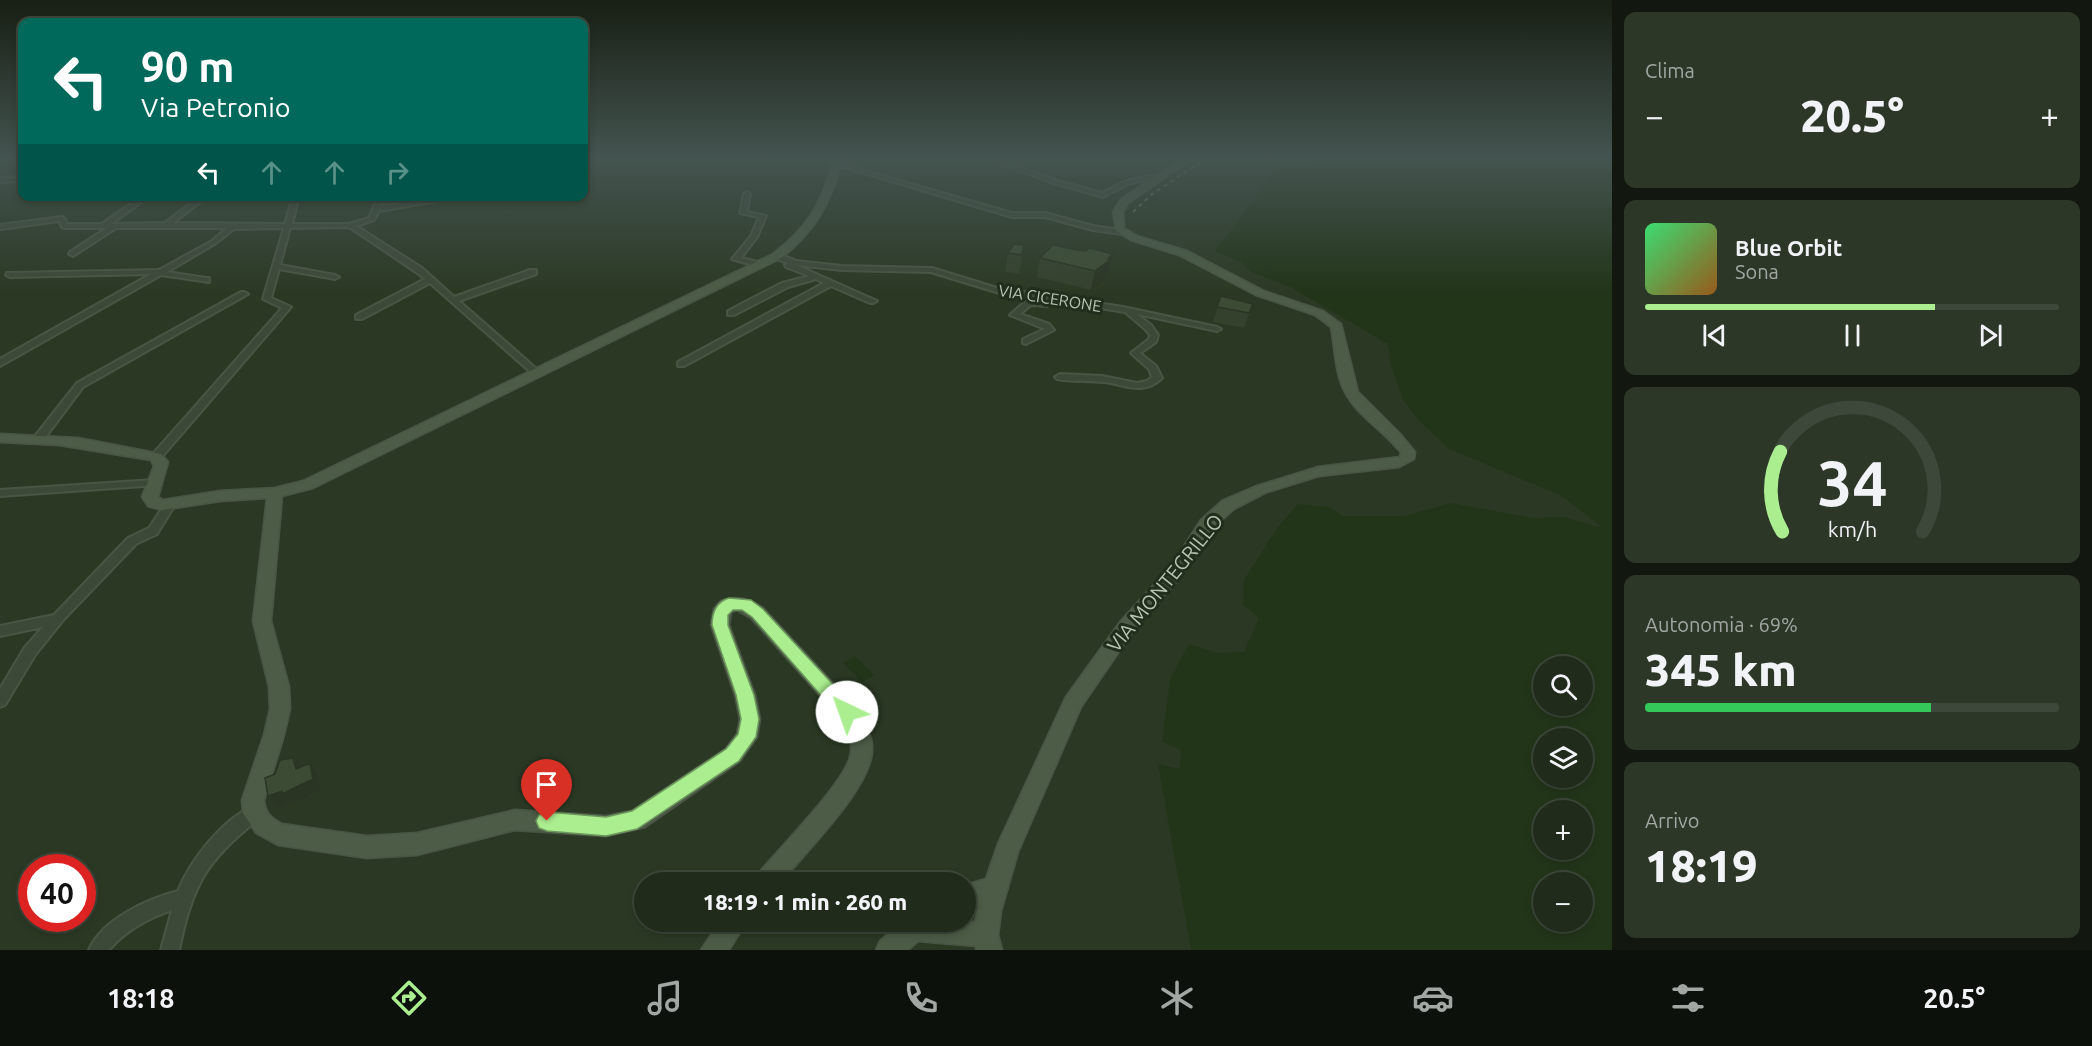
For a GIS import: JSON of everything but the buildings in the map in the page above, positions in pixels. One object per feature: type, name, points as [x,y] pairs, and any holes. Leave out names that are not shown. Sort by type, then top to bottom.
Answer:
[{"type":"street","points":[[103,226],[136,203]]},
{"type":"street","points":[[166,225],[195,203]]},
{"type":"street","points":[[156,457],[287,307],[267,300],[295,203]]},
{"type":"street","points":[[1,227],[62,219],[64,226],[349,226],[372,219],[378,203]]},
{"type":"street","points":[[376,209],[409,203]]},
{"type":"street","points":[[745,203],[743,213],[763,216],[754,237],[736,258],[759,265]]},
{"type":"street","points":[[0,438],[40,437],[73,440],[156,457],[161,466],[153,483],[150,497],[154,502],[171,503],[220,496],[276,493],[308,485],[759,265],[782,257],[813,224],[825,203]]},
{"type":"street","points":[[974,203],[1012,215],[1045,215],[1077,225],[1128,235]]},
{"type":"street","points":[[1124,203],[1120,206],[1117,221],[1128,235]]},
{"type":"street","points":[[73,254],[114,226]]},
{"type":"street","points":[[349,226],[419,270],[537,373]]},
{"type":"street","points":[[0,363],[214,242],[232,227]]},
{"type":"street","name":"VIA MONTEGRILLO","points":[[988,942],[994,888],[1006,852],[1073,703],[1127,626],[1177,570],[1207,524],[1228,505],[1262,489],[1318,472],[1399,463],[1407,459],[1408,452],[1400,440],[1354,398],[1349,387],[1337,326],[1329,319],[1307,308],[1260,293],[1182,253],[1128,235]]},
{"type":"street","points":[[782,257],[784,262],[873,301]]},
{"type":"street","name":"VIA CICERONE","points":[[782,257],[795,263],[842,268],[932,270],[996,291],[1106,306],[1216,329]]},
{"type":"street","points":[[276,266],[335,277]]},
{"type":"street","points":[[453,300],[533,272]]},
{"type":"street","points":[[10,276],[159,274],[206,280]]},
{"type":"street","points":[[731,314],[785,285],[816,277]]},
{"type":"street","points":[[359,317],[430,280]]},
{"type":"street","points":[[681,364],[831,283]]},
{"type":"street","points":[[40,437],[80,385],[244,294]]},
{"type":"street","points":[[1026,341],[1050,330],[1046,326],[1014,315],[1029,303],[1101,310],[1106,306]]},
{"type":"street","points":[[1060,377],[1082,381],[1102,379],[1130,386],[1153,382],[1157,378],[1153,368],[1135,353],[1153,340],[1154,335],[1148,327],[1126,310]]},
{"type":"street","points":[[0,493],[153,483]]},
{"type":"street","points":[[276,493],[262,621],[264,639],[280,696],[279,714],[253,800],[254,813],[264,826],[278,834],[336,844],[385,848],[417,844],[515,820],[606,826],[637,820],[732,755],[747,737],[750,719],[745,695],[720,625],[720,613],[724,608],[729,604],[738,603],[746,604],[758,613],[847,712],[858,727],[861,741],[861,757],[850,783],[774,872]]},
{"type":"street","points":[[0,701],[30,651],[57,619],[132,541],[153,531],[171,503]]},
{"type":"street","points":[[0,631],[57,619]]},
{"type":"street","points":[[170,950],[183,898],[192,877],[213,848],[230,830],[254,813]]},
{"type":"street","points":[[976,894],[994,888]]},
{"type":"street","points":[[98,950],[126,924],[148,911],[183,898]]},
{"type":"street","points":[[714,950],[727,932]]},
{"type":"street","points":[[889,950],[908,932]]},
{"type":"street","points":[[946,932],[988,942]]},
{"type":"shaded area","points":[[1251,203],[1612,203],[1612,950],[1191,950],[1158,764],[1180,769],[1181,750],[1162,742],[1170,679],[1189,644],[1218,653],[1244,652],[1259,618],[1243,604],[1244,580],[1278,527],[1298,504],[1329,507],[1343,516],[1405,516],[1451,503],[1533,518],[1564,517],[1603,528],[1560,495],[1449,449],[1419,421],[1403,399],[1391,366],[1388,344],[1292,288],[1250,271],[1241,262],[1215,251]]},
{"type":"shaded area","points":[[855,656],[874,675],[862,682],[843,663]]},
{"type":"railway","points":[[1133,212],[1142,203]]},
{"type":"route","points":[[547,821],[606,826],[637,820],[732,755],[747,737],[750,719],[745,695],[720,625],[720,613],[729,604],[746,604],[758,613],[847,712]]}]
